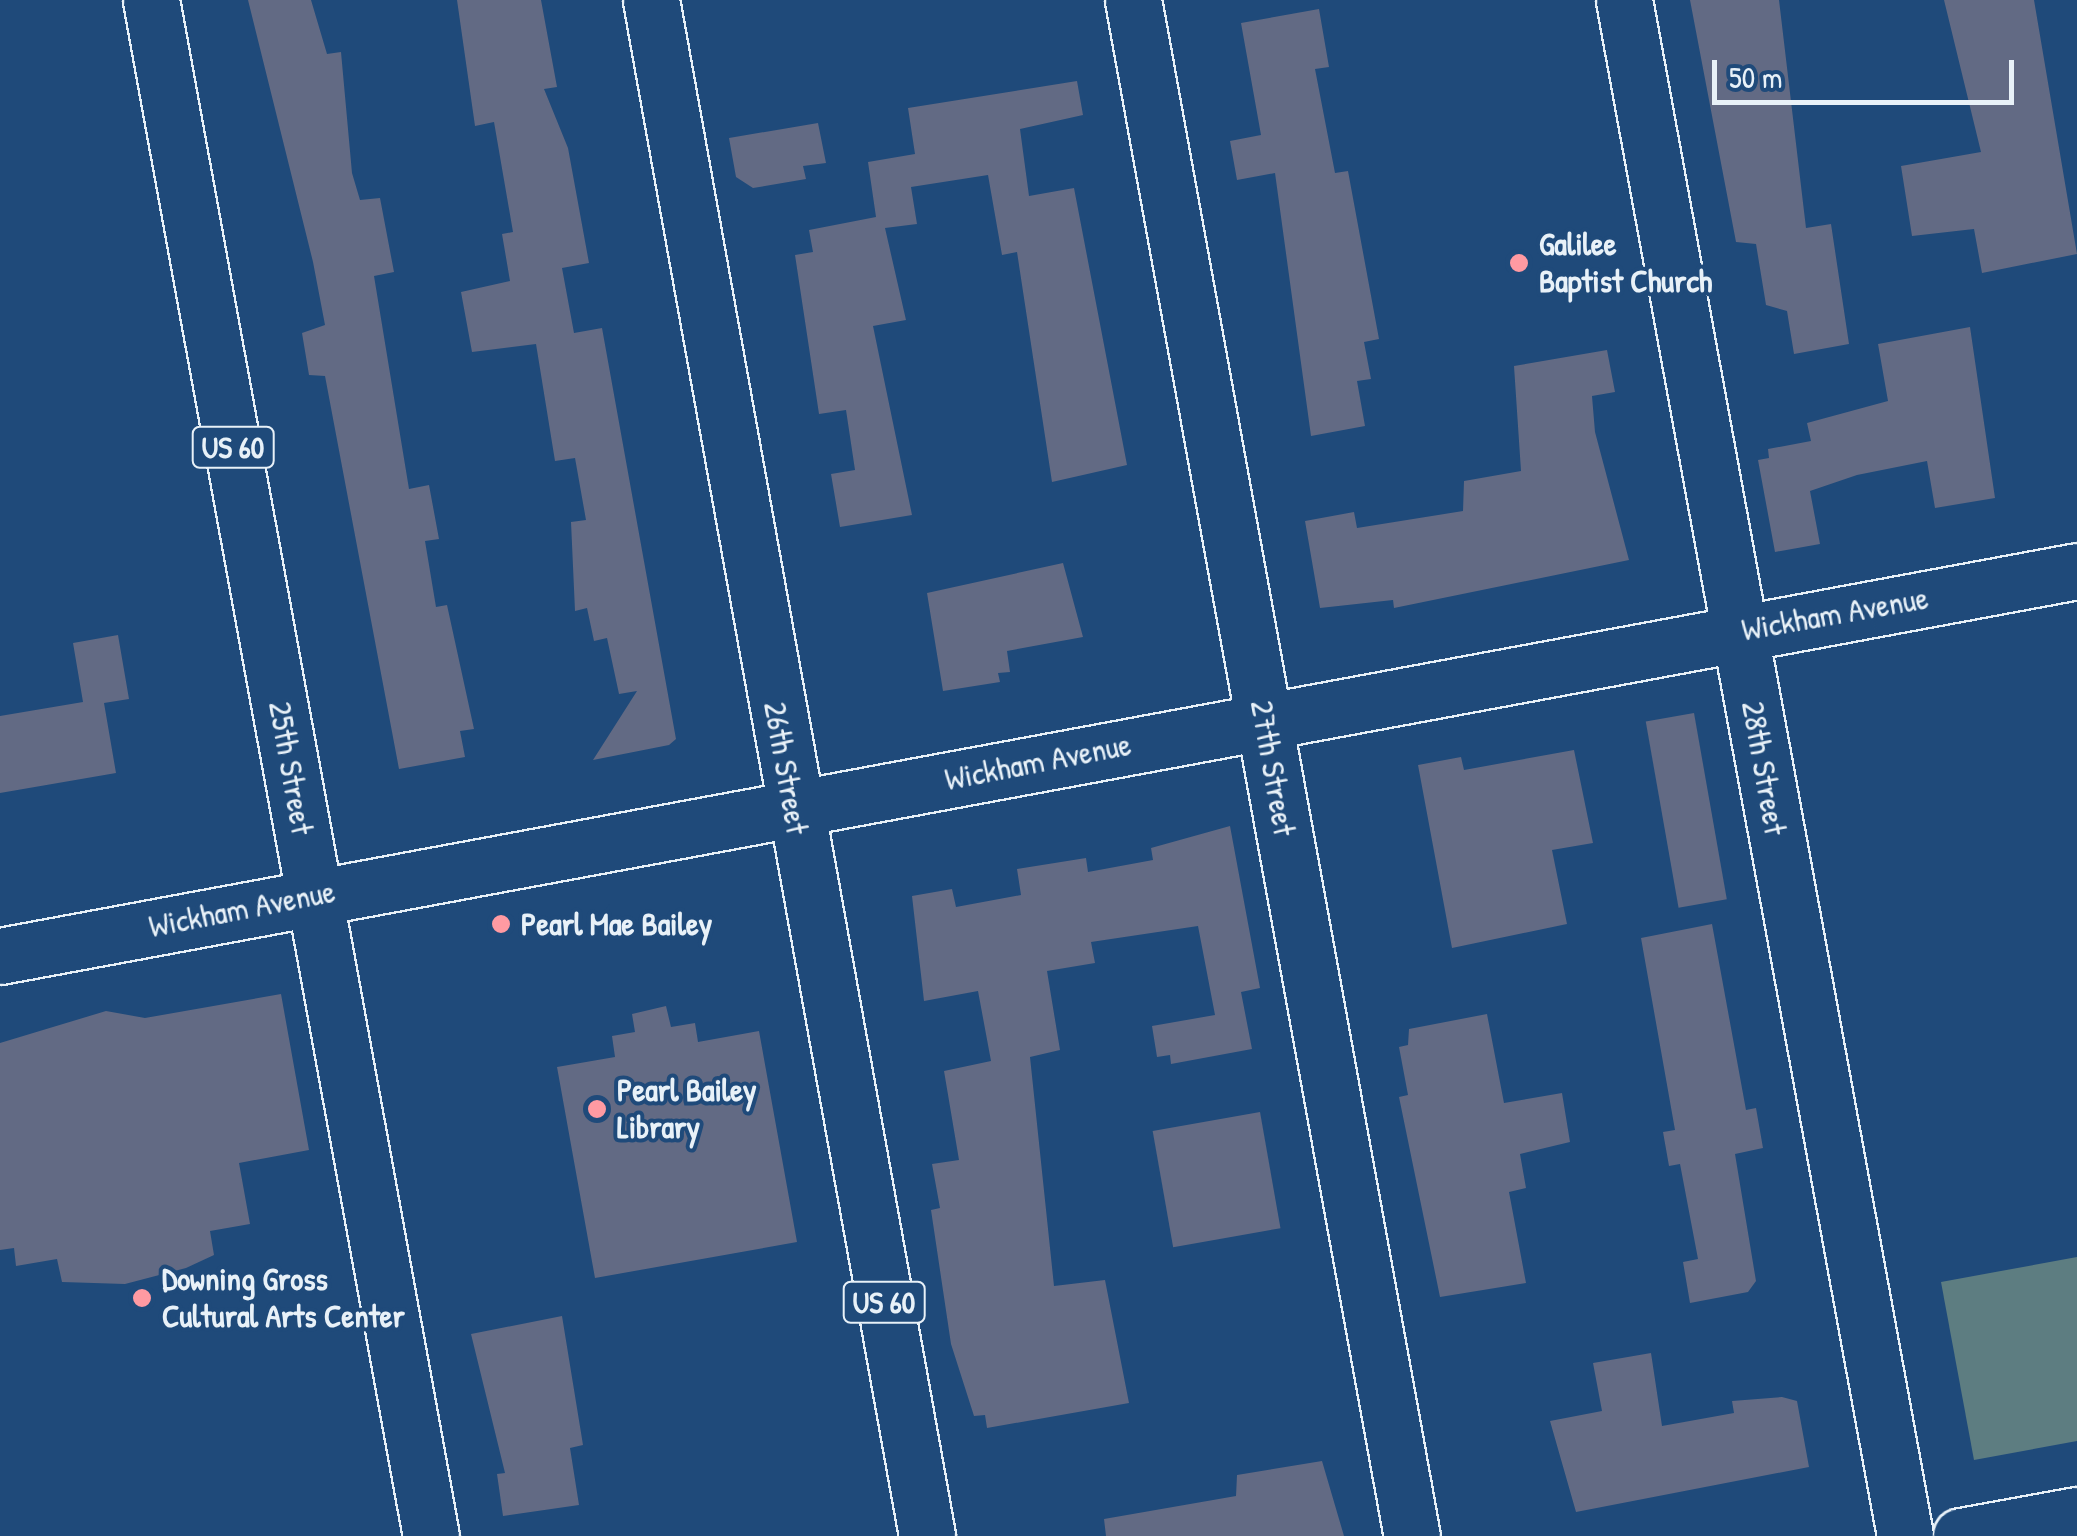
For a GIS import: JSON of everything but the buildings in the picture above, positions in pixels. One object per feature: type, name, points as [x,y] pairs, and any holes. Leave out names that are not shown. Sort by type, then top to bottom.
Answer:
[{"type":"main road","name":"25th Street","points":[[151,0],[431,1536]]},
{"type":"main road","name":"26th Street","points":[[651,0],[793,808],[927,1536]]},
{"type":"main road","name":"27th Street","points":[[1133,0],[1412,1536]]},
{"type":"main road","name":"28th Street","points":[[1624,0],[1905,1536]]},
{"type":"main road","name":"Wickham Avenue","points":[[0,956],[314,894],[2077,570]]},
{"type":"main road","points":[[1961,1536],[2077,1516]]},
{"type":"green space","points":[[2077,1257],[2077,1441],[1974,1460],[1941,1282]]},
{"type":"place","name":"Galilee Baptist Church","points":[[1519,263]]},
{"type":"place","name":"Pearl Mae Bailey","points":[[501,924]]},
{"type":"place","name":"Pearl Bailey Library","points":[[597,1109]]},
{"type":"place","name":"Downing Gross Cultural Arts Center","points":[[142,1298]]}]
